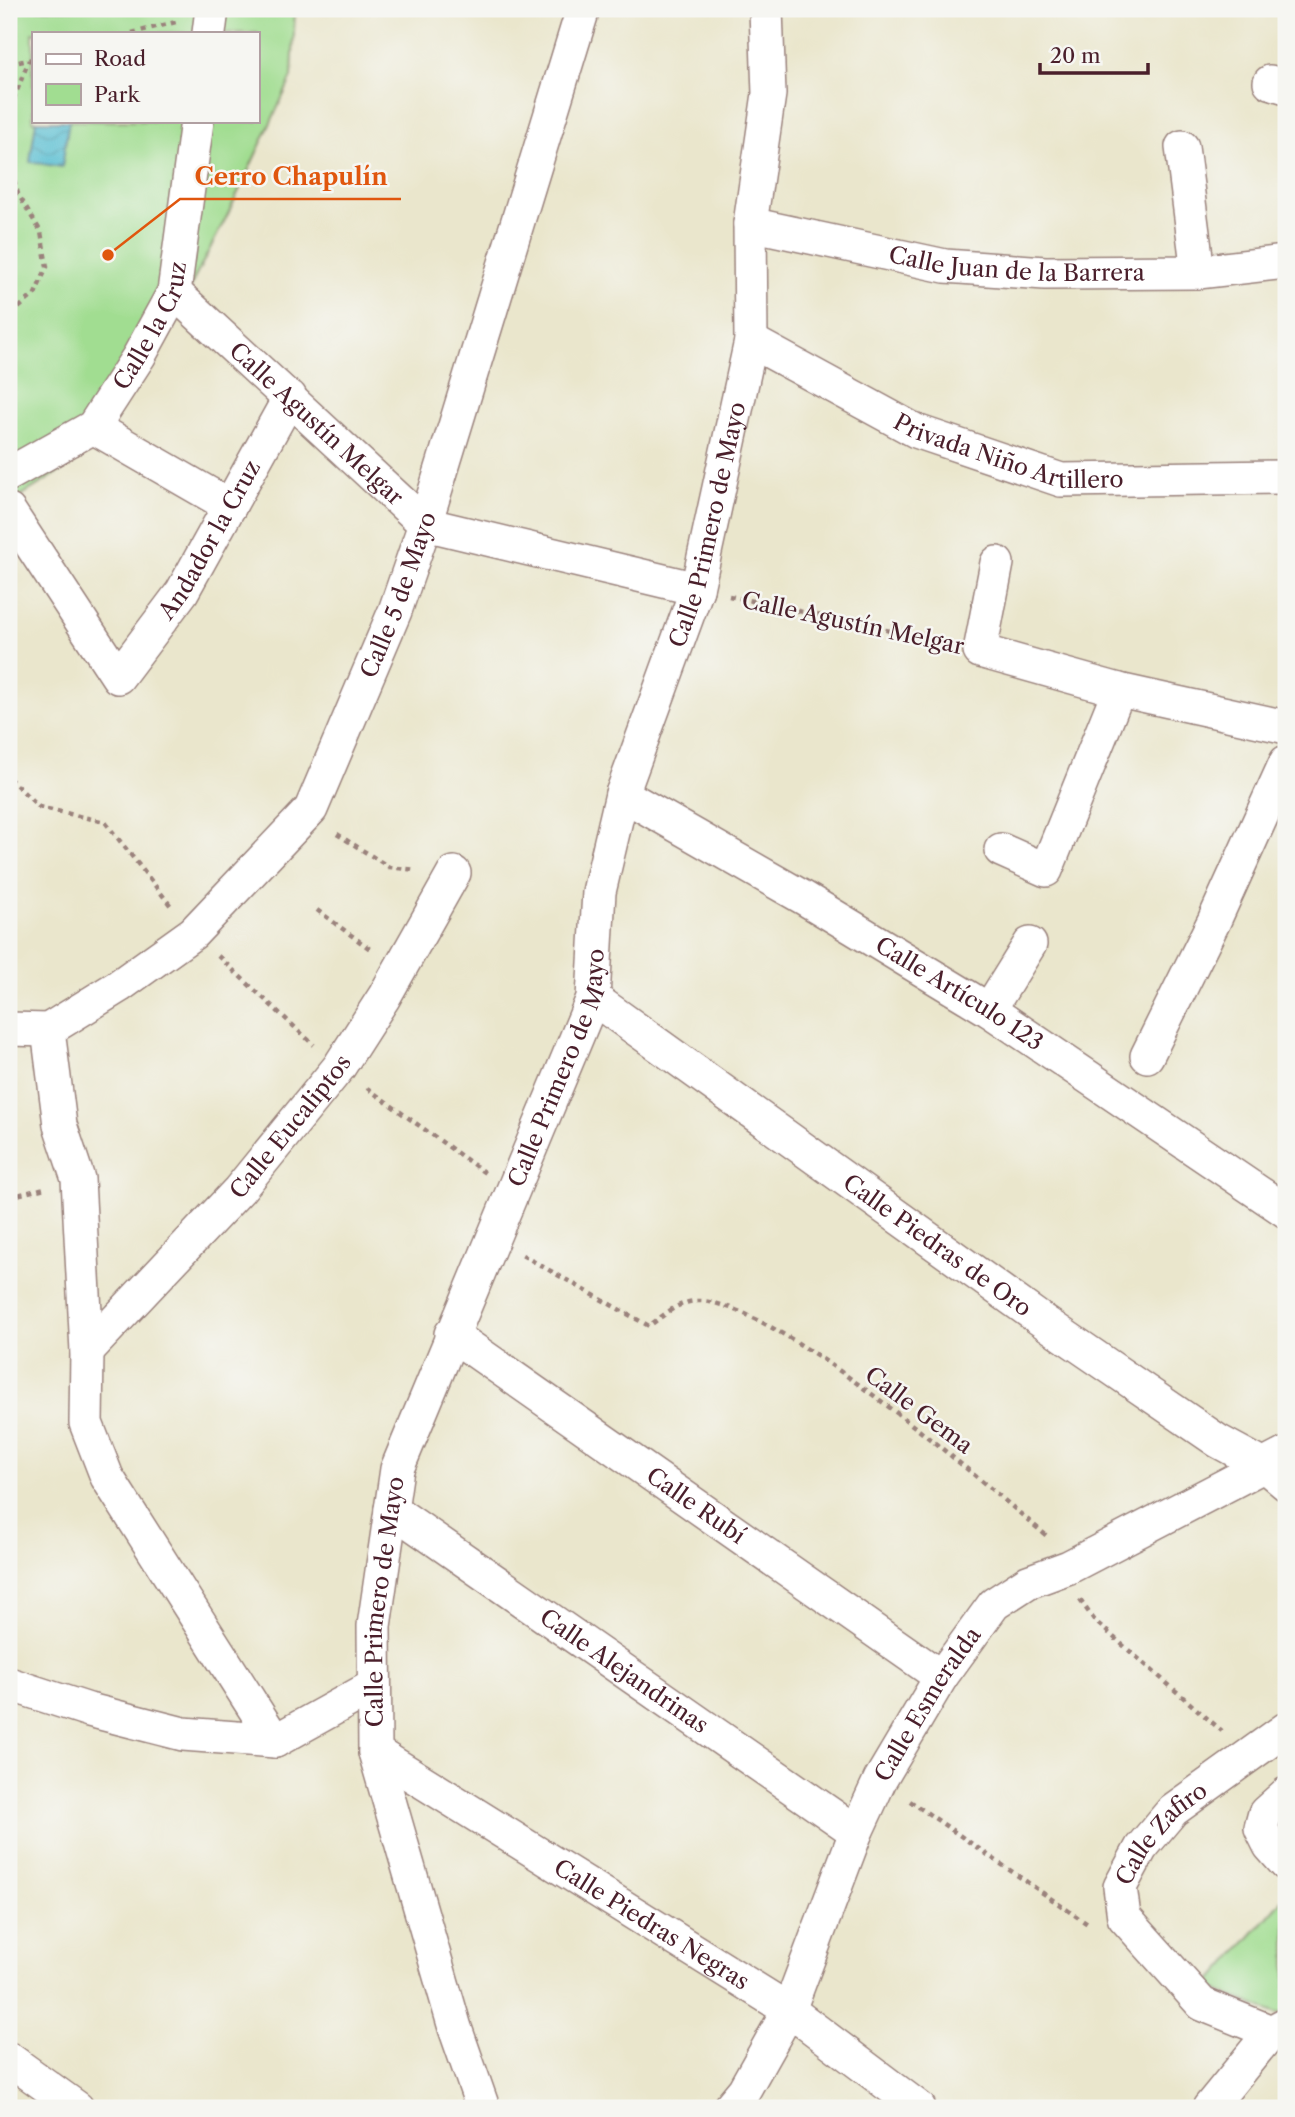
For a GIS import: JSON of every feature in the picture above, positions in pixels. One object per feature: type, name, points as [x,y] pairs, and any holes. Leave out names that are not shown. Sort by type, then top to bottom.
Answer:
[{"type":"street","name":"Calle 5 de Mayo","points":[[48,1030],[119,986],[193,933],[311,809],[395,611],[425,524],[583,9]]},
{"type":"street","name":"Calle Primero de Mayo","points":[[483,2108],[456,2028],[374,1752],[374,1626],[397,1469],[593,998],[599,892],[622,794],[697,589],[751,341],[750,224],[769,94],[766,9]]},
{"type":"street","name":"Calle la Cruz","points":[[9,474],[93,427],[139,356],[174,292],[197,122]]},
{"type":"street","points":[[1182,147],[1198,272]]},
{"type":"street","name":"Calle Juan de la Barrera","points":[[750,224],[945,266],[1045,273],[1198,272],[1286,262]]},
{"type":"street","name":"Calle Agustín Melgar","points":[[174,292],[425,524],[697,589]]},
{"type":"street","name":"Privada Niño Artillero","points":[[751,341],[916,431],[1061,480],[1286,477]]},
{"type":"street","name":"Andador la Cruz","points":[[9,511],[118,677],[182,592],[290,397]]},
{"type":"street","points":[[93,427],[230,506]]},
{"type":"street","points":[[980,651],[997,563]]},
{"type":"street","name":"Calle Agustín Melgar","points":[[980,651],[1119,690],[1286,727]]},
{"type":"street","points":[[1001,850],[1046,870],[1119,690]]},
{"type":"street","points":[[1147,1056],[1214,922],[1286,762]]},
{"type":"street","name":"Calle Artículo 123","points":[[622,794],[804,898],[989,1010],[1286,1211]]},
{"type":"street","name":"Calle Eucaliptos","points":[[88,1351],[239,1190],[339,1067],[399,970],[454,873]]},
{"type":"street","points":[[989,1010],[1030,944]]},
{"type":"street","name":"Calle Piedras de Oro","points":[[593,998],[1175,1412],[1218,1441],[1279,1468]]},
{"type":"street","points":[[9,1029],[48,1030],[60,1125],[78,1180],[88,1351],[86,1423],[107,1478],[275,1741]]},
{"type":"street","name":"Calle Rubí","points":[[451,1334],[941,1677]]},
{"type":"street","name":"Calle Esmeralda","points":[[729,2108],[744,2090],[789,2010],[856,1832],[880,1780],[941,1677],[994,1604],[1028,1581],[1065,1568],[1279,1468]]},
{"type":"street","name":"Calle Alejandrinas","points":[[391,1508],[856,1832]]},
{"type":"street","points":[[9,1684],[89,1710],[183,1734],[275,1741],[374,1686]]},
{"type":"street","name":"Calle Zafiro","points":[[1279,2028],[1202,2004],[1124,1917],[1120,1887],[1141,1848],[1173,1810],[1286,1729]]},
{"type":"street","name":"Calle Piedras Negras","points":[[374,1752],[789,2010],[919,2108]]},
{"type":"street","points":[[1286,1794],[1265,1813],[1261,1828],[1270,1846],[1286,1864]]},
{"type":"street","points":[[1209,2108],[1279,2028]]},
{"type":"street","points":[[9,2059],[77,2108]]},
{"type":"path","points":[[137,32],[215,16]]},
{"type":"path","points":[[9,64],[31,59]]},
{"type":"path","points":[[9,139],[11,106],[31,59]]},
{"type":"path","points":[[9,161],[18,194],[41,232],[47,267],[35,294],[9,316]]},
{"type":"path","name":"Calle Agustín Melgar","points":[[697,589],[980,651]]},
{"type":"path","points":[[9,778],[39,807],[105,822],[193,933],[339,1067],[511,1192]]},
{"type":"path","points":[[311,809],[338,835],[389,867],[454,873]]},
{"type":"path","points":[[317,910],[399,970]]},
{"type":"path","name":"Calle Gema","points":[[493,1239],[649,1326],[677,1306],[694,1301],[713,1302],[771,1326],[823,1359],[956,1459],[1049,1538],[1065,1568],[1070,1588],[1095,1621],[1249,1755]]},
{"type":"path","points":[[880,1780],[1098,1932]]},
{"type":"green space","points":[[9,9],[295,9],[292,77],[228,214],[146,372],[69,466],[9,503]]},
{"type":"green space","points":[[1286,1896],[1286,2014],[1277,2014],[1207,1986]]},
{"type":"water","points":[[36,122],[69,122],[62,167],[30,162]]},
{"type":"place","name":"Cerro Chapulín","points":[[108,255]]}]
